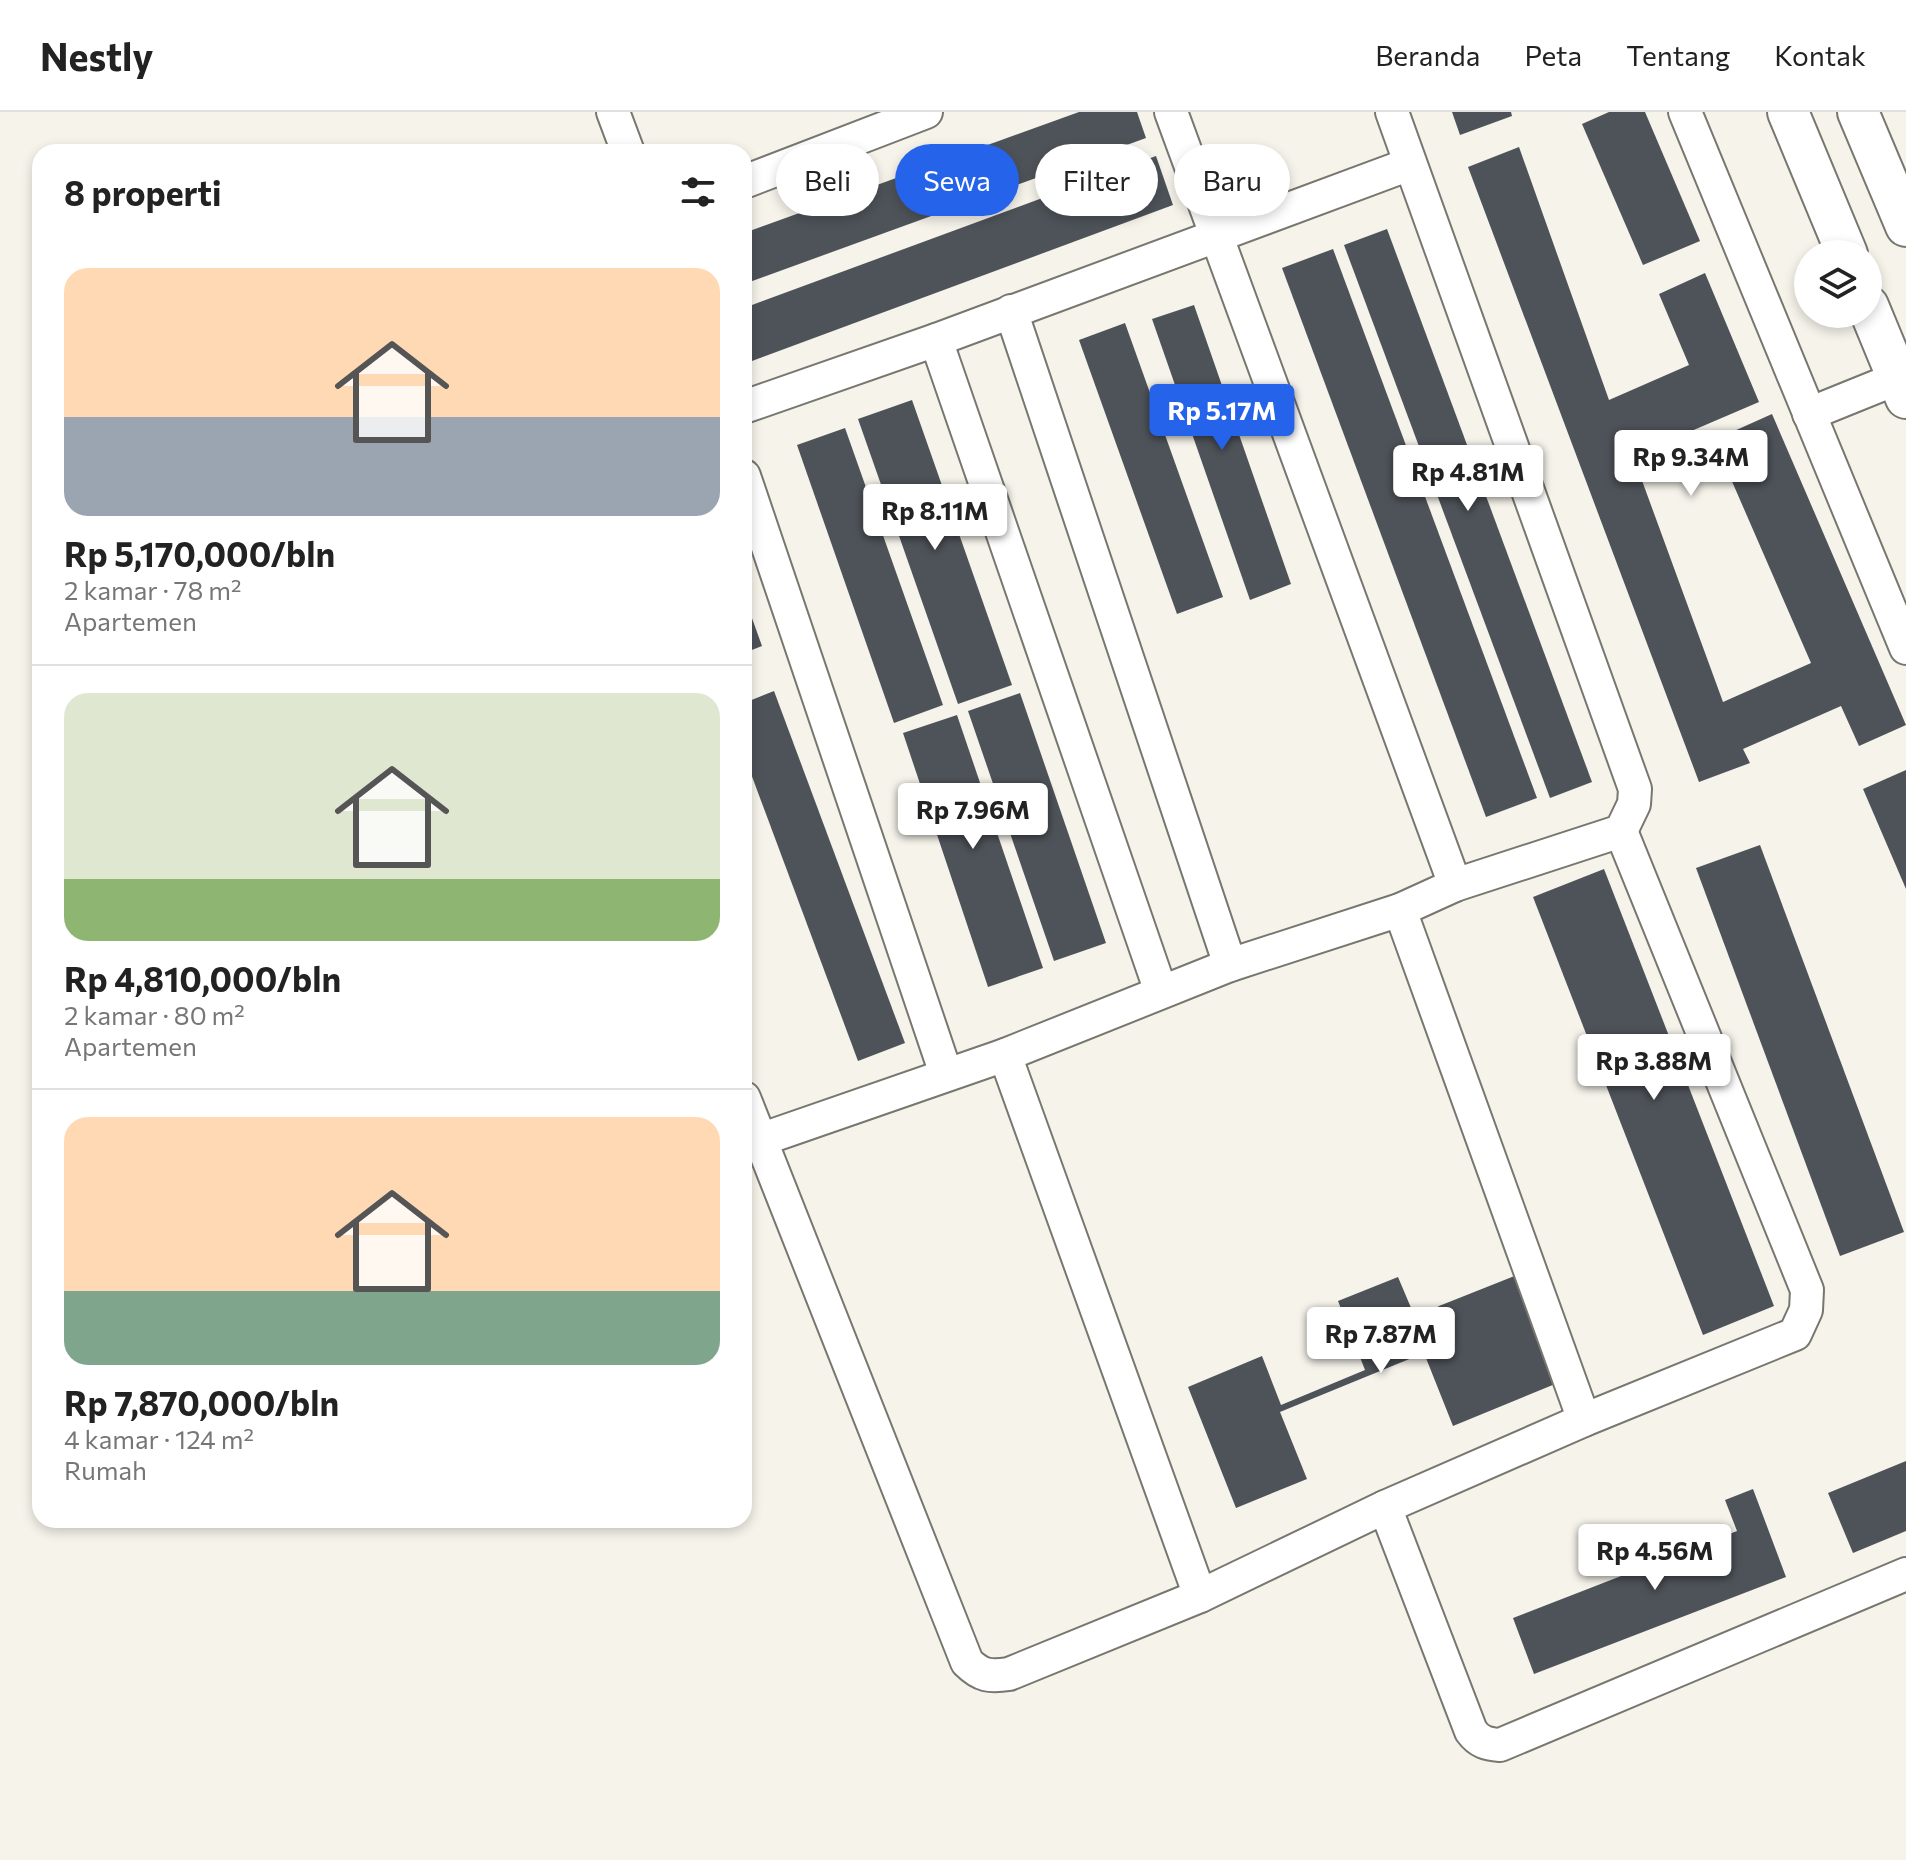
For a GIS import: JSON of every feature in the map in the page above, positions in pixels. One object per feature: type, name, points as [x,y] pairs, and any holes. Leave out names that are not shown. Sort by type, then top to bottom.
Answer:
[{"type":"street","points":[[613,112],[625,144]]},
{"type":"street","points":[[752,179],[926,112]]},
{"type":"street","points":[[1171,112],[1455,885]]},
{"type":"street","points":[[760,1140],[1005,1055],[1230,965],[1400,910],[1455,885],[1621,831],[1634,804],[1635,789],[1392,112]]},
{"type":"street","points":[[1685,112],[1906,648]]},
{"type":"street","points":[[1788,112],[1841,240]]},
{"type":"street","points":[[1858,112],[1906,226]]},
{"type":"street","points":[[752,404],[936,340],[1410,164]]},
{"type":"street","points":[[1011,311],[1230,965]]},
{"type":"street","points":[[1809,414],[1902,388],[1877,328]]},
{"type":"street","points":[[936,340],[1161,992]]},
{"type":"street","points":[[752,500],[946,1074]]},
{"type":"street","points":[[752,1119],[967,1662],[978,1672],[991,1677],[1009,1674],[1200,1596],[1385,1507],[1584,1420],[1795,1334],[1806,1310],[1807,1290],[1621,831]]},
{"type":"street","points":[[1400,910],[1584,1420]]},
{"type":"street","points":[[1005,1055],[1200,1596]]},
{"type":"street","points":[[1385,1507],[1471,1731],[1478,1740],[1489,1744],[1500,1745],[1906,1574]]},
{"type":"building","points":[[1079,112],[1137,112],[1146,138],[1129,144],[1035,144],[1035,178],[1019,184],[1019,144],[990,144]]},
{"type":"building","points":[[1452,112],[1511,112],[1512,116],[1460,135]]},
{"type":"building","points":[[1609,112],[1645,112],[1700,241],[1643,265],[1582,124]]},
{"type":"building","points":[[1519,147],[1609,400],[1689,365],[1659,294],[1705,273],[1759,402],[1633,456],[1723,702],[1811,663],[1714,440],[1772,414],[1906,725],[1859,746],[1841,706],[1743,749],[1750,763],[1699,782],[1468,167]]},
{"type":"building","points":[[1158,162],[1173,205],[1158,211]]},
{"type":"building","points":[[895,178],[895,216],[931,216],[752,281],[752,230],[791,216],[879,216],[879,184]]},
{"type":"building","points":[[1035,201],[1035,216],[1143,216],[752,361],[752,305],[993,216],[1019,216],[1019,207]]},
{"type":"building","points":[[1387,229],[1592,782],[1550,798],[1344,245]]},
{"type":"building","points":[[1333,249],[1537,798],[1486,817],[1282,268]]},
{"type":"building","points":[[1194,305],[1291,584],[1250,600],[1152,319]]},
{"type":"building","points":[[1125,323],[1223,597],[1177,614],[1079,340]]},
{"type":"building","points":[[912,400],[1012,685],[958,704],[858,419]]},
{"type":"building","points":[[845,428],[943,705],[894,723],[797,445]]},
{"type":"building","points":[[752,618],[762,646],[752,650]]},
{"type":"building","points":[[774,691],[905,1043],[858,1061],[752,776],[752,700]]},
{"type":"building","points":[[1020,693],[1106,943],[1054,961],[968,711]]},
{"type":"building","points":[[957,715],[1043,968],[988,987],[903,733]]},
{"type":"building","points":[[1906,770],[1906,889],[1863,789]]},
{"type":"building","points":[[1760,845],[1904,1232],[1840,1256],[1696,868]]},
{"type":"building","points":[[1604,869],[1774,1306],[1703,1335],[1533,897]]},
{"type":"building","points":[[1517,1275],[1560,1382],[1453,1426],[1424,1353],[1280,1412],[1307,1479],[1236,1508],[1188,1387],[1262,1356],[1281,1405],[1365,1370],[1338,1301],[1398,1277],[1417,1322],[1439,1306]]},
{"type":"building","points":[[1906,1461],[1906,1531],[1853,1553],[1828,1493]]},
{"type":"building","points":[[1753,1489],[1786,1577],[1534,1674],[1513,1618],[1737,1531],[1725,1500]]}]
